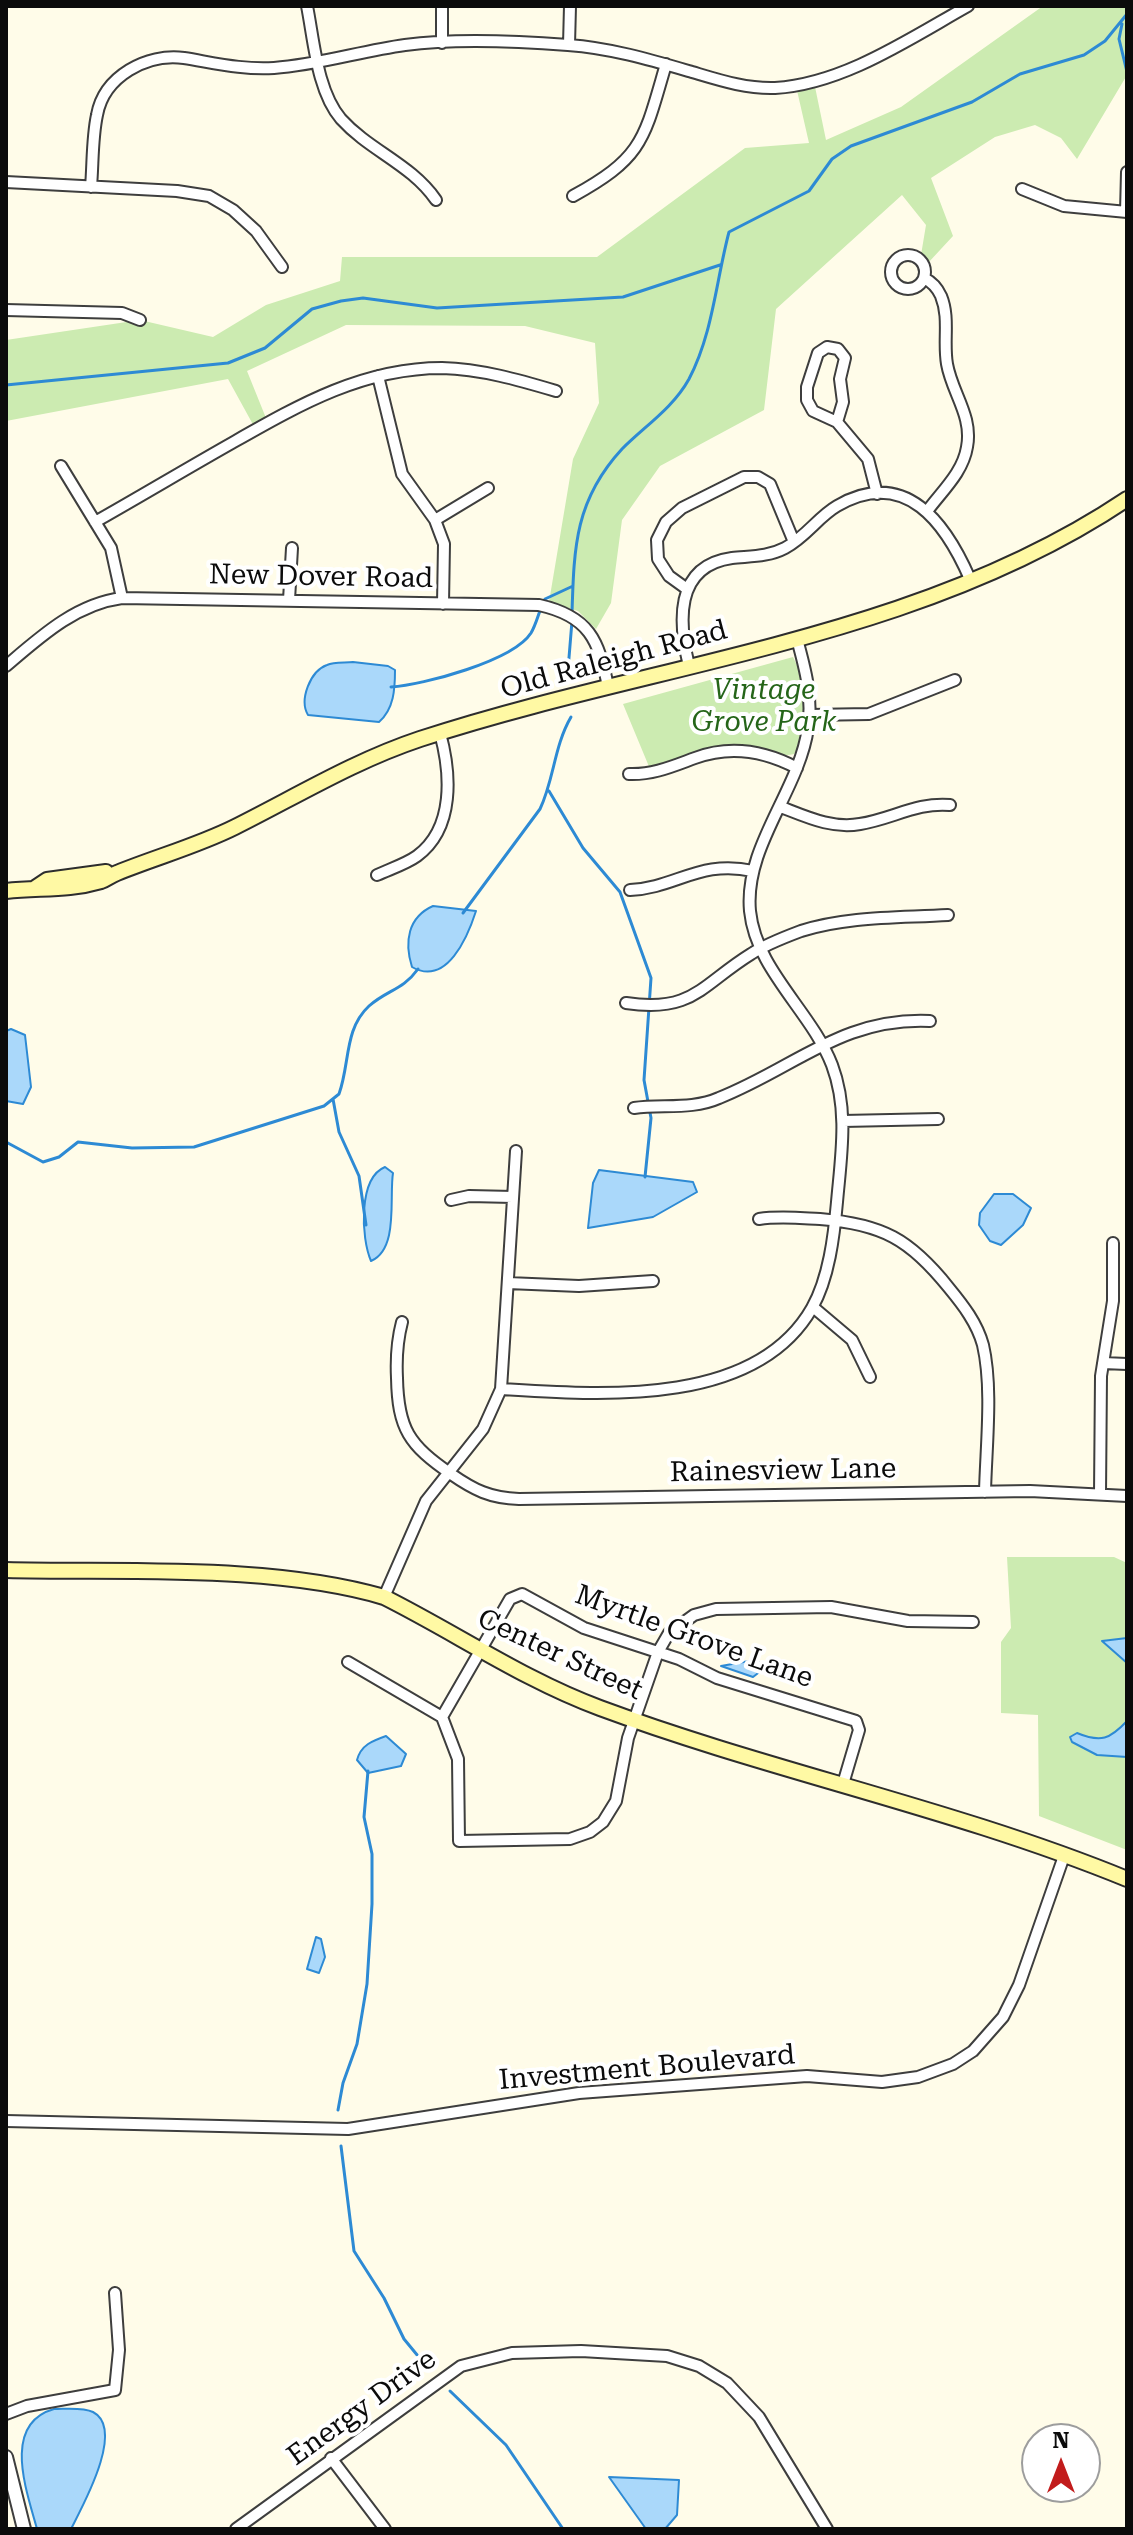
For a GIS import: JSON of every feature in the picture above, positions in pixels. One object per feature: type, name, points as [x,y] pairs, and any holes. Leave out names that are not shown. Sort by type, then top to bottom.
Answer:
[{"type":"main road","name":"Old Raleigh Road","points":[[6,891],[35,888],[47,880],[101,872],[114,874],[235,827],[351,765],[440,733],[797,639],[912,603],[1039,547],[1127,499]]},
{"type":"main road","name":"Center Street","points":[[6,1570],[286,1578],[384,1597],[557,1689],[634,1720],[843,1784],[1127,1879]]},
{"type":"street","points":[[307,6],[331,104],[341,118],[423,181],[436,200]]},
{"type":"street","points":[[442,6],[442,43]]},
{"type":"street","points":[[569,45],[570,6]]},
{"type":"street","points":[[91,187],[101,101],[112,83],[140,64],[169,57],[249,69],[409,44],[569,45],[666,64],[752,87],[802,85],[844,71],[968,6]]},
{"type":"street","points":[[573,196],[606,178],[632,156],[649,123],[666,64]]},
{"type":"street","points":[[1022,189],[1064,206],[1126,212],[1127,172]]},
{"type":"street","points":[[6,182],[177,191],[209,196],[233,210],[256,231],[282,267]]},
{"type":"street","points":[[924,278],[932,282],[941,297],[946,322],[947,365],[965,413],[969,438],[959,470],[928,510]]},
{"type":"street","points":[[6,310],[122,313],[140,320]]},
{"type":"street","points":[[837,422],[843,402],[840,379],[845,358],[838,349],[827,347],[818,353],[806,394],[813,411],[837,422],[868,459],[877,494]]},
{"type":"street","points":[[95,522],[316,397],[378,376],[424,369],[459,369],[556,391]]},
{"type":"street","points":[[378,376],[402,474],[435,520],[444,544],[443,604]]},
{"type":"street","points":[[61,466],[111,548],[122,598]]},
{"type":"street","points":[[687,589],[660,566],[657,547],[662,528],[682,508],[738,479],[751,476],[770,484],[794,542]]},
{"type":"street","points":[[435,520],[488,488]]},
{"type":"street","points":[[689,666],[680,618],[687,589],[703,571],[719,561],[765,555],[794,542],[834,508],[877,494],[904,498],[928,510],[956,547],[970,579]]},
{"type":"street","points":[[289,600],[292,548]]},
{"type":"street","name":"New Dover Road","points":[[6,666],[54,626],[85,607],[122,598],[539,605],[565,612],[593,635],[608,687]]},
{"type":"street","points":[[501,1389],[615,1394],[720,1377],[768,1355],[789,1338],[813,1307],[826,1268],[835,1220],[843,1121],[839,1088],[822,1044],[761,949],[750,907],[753,871],[797,768],[810,715],[806,675],[797,639]]},
{"type":"street","points":[[810,715],[869,714],[955,680]]},
{"type":"street","points":[[377,875],[414,858],[431,842],[441,824],[448,763],[440,733]]},
{"type":"street","points":[[629,774],[647,775],[700,756],[736,750],[766,755],[797,768]]},
{"type":"street","points":[[781,807],[827,823],[850,825],[928,803],[950,805]]},
{"type":"street","points":[[630,890],[649,889],[709,869],[753,871]]},
{"type":"street","points":[[626,1003],[655,1006],[688,1000],[761,949],[830,924],[948,915]]},
{"type":"street","points":[[634,1108],[693,1105],[717,1099],[822,1044],[876,1024],[930,1021]]},
{"type":"street","points":[[843,1121],[938,1119]]},
{"type":"street","points":[[384,1597],[417,1518],[447,1472],[483,1429],[501,1389],[516,1151]]},
{"type":"street","points":[[451,1200],[469,1196],[513,1197]]},
{"type":"street","points":[[759,1219],[779,1216],[870,1226],[910,1246],[932,1267],[975,1324],[986,1367],[985,1492]]},
{"type":"street","points":[[1100,1494],[1103,1363],[1113,1301],[1113,1243]]},
{"type":"street","points":[[508,1283],[579,1286],[653,1281]]},
{"type":"street","points":[[813,1307],[840,1326],[852,1340],[870,1377]]},
{"type":"street","name":"Rainesview Lane","points":[[402,1322],[397,1366],[401,1421],[416,1447],[447,1472],[475,1490],[498,1498],[985,1492],[1127,1496]]},
{"type":"street","points":[[1103,1363],[1127,1364]]},
{"type":"street","name":"Myrtle Grove Lane","points":[[482,1649],[510,1599],[517,1594],[527,1596],[584,1628],[658,1652],[717,1678],[856,1721],[859,1730],[843,1784]]},
{"type":"street","points":[[348,1662],[442,1717],[458,1759],[459,1841],[570,1839],[597,1827],[616,1801],[623,1754],[658,1652],[680,1623],[716,1609],[831,1607],[908,1621],[973,1622]]},
{"type":"street","points":[[442,1717],[482,1649]]},
{"type":"street","name":"Investment Boulevard","points":[[6,2121],[348,2129],[579,2093],[807,2076],[882,2082],[918,2077],[953,2064],[973,2051],[1003,2017],[1019,1985],[1064,1856]]},
{"type":"street","points":[[6,2414],[27,2406],[115,2390],[119,2350],[115,2293]]},
{"type":"street","name":"Energy Drive","points":[[236,2529],[447,2374],[483,2359],[521,2352],[649,2353],[699,2366],[741,2395],[759,2417],[827,2529]]},
{"type":"street","points":[[6,2457],[24,2529]]},
{"type":"street","points":[[331,2458],[385,2529]]},
{"type":"green space","points":[[1043,6],[1127,6],[1127,75],[1077,159],[1061,138],[1035,125],[995,137],[931,178],[953,236],[928,263],[921,255],[926,225],[902,195],[776,309],[764,410],[660,466],[622,520],[611,603],[596,629],[578,611],[549,602],[573,459],[599,403],[595,343],[525,326],[346,325],[247,371],[268,423],[256,430],[228,379],[6,421],[6,340],[140,320],[213,337],[266,305],[340,281],[342,257],[597,257],[745,148],[809,143],[796,86],[814,82],[826,140],[901,107]]},
{"type":"green space","name":"Vintage Grove Park","points":[[793,657],[801,679],[805,706],[803,732],[794,754],[781,755],[726,745],[693,752],[650,769],[623,704]]},
{"type":"green space","points":[[781,687],[782,701],[761,702],[761,688]]},
{"type":"green space","points":[[1007,1557],[1114,1557],[1127,1563],[1127,1850],[1039,1816],[1038,1715],[1001,1713],[1001,1642],[1011,1628]]},
{"type":"water","points":[[353,662],[388,666],[395,670],[393,698],[384,717],[379,722],[308,715],[306,694],[316,673],[330,664]]},
{"type":"water","points":[[433,906],[476,911],[468,933],[454,956],[436,970],[424,971],[412,967],[408,948],[410,931],[418,917]]},
{"type":"water","points":[[11,1029],[25,1035],[31,1087],[23,1104],[6,1101],[6,1031]]},
{"type":"water","points":[[385,1167],[393,1173],[391,1222],[386,1246],[371,1261],[365,1238],[366,1196],[376,1173]]},
{"type":"water","points":[[599,1170],[693,1182],[697,1192],[653,1217],[588,1228],[593,1183]]},
{"type":"water","points":[[994,1194],[1013,1194],[1031,1208],[1023,1225],[1001,1245],[990,1241],[979,1225],[980,1213]]},
{"type":"water","points":[[1127,1638],[1127,1663],[1102,1641]]},
{"type":"water","points":[[755,1660],[762,1664],[762,1670],[753,1677],[721,1666]]},
{"type":"water","points":[[1127,1721],[1127,1757],[1097,1755],[1072,1742],[1070,1737],[1077,1733],[1105,1738]]},
{"type":"water","points":[[386,1736],[406,1754],[401,1766],[368,1773],[357,1760],[359,1755],[368,1744]]},
{"type":"water","points":[[316,1937],[321,1939],[325,1957],[319,1973],[307,1969]]},
{"type":"water","points":[[54,2409],[93,2412],[102,2421],[105,2434],[103,2451],[91,2487],[71,2529],[37,2529],[24,2479],[23,2444],[28,2429],[38,2417]]},
{"type":"water","points":[[609,2477],[679,2480],[677,2515],[665,2529],[646,2529]]},
{"type":"waterway","points":[[572,613],[576,546],[586,506],[606,468],[667,408],[689,379],[704,344],[729,232],[809,191],[832,159],[851,146],[972,102],[1020,74],[1084,55],[1105,41],[1127,14]]},
{"type":"waterway","points":[[1122,24],[1119,39],[1127,72]]},
{"type":"waterway","points":[[6,385],[228,363],[265,348],[312,309],[341,301],[363,298],[437,308],[623,297],[720,265]]},
{"type":"waterway","points":[[391,687],[424,682],[466,670],[506,653],[531,633],[545,599],[573,586]]},
{"type":"waterway","points":[[567,682],[572,621]]},
{"type":"waterway","points":[[463,913],[540,809],[571,717]]},
{"type":"waterway","points":[[549,791],[583,848],[620,892],[651,978],[644,1080],[651,1118],[645,1177]]},
{"type":"waterway","points":[[6,1142],[43,1162],[59,1157],[78,1142],[132,1148],[194,1147],[324,1106],[339,1094],[351,1036],[361,1015],[369,1006],[407,981],[418,969]]},
{"type":"waterway","points":[[333,1099],[339,1132],[359,1176],[366,1225]]},
{"type":"waterway","points":[[338,2110],[343,2083],[357,2044],[367,1984],[372,1904],[372,1854],[364,1817],[368,1771]]},
{"type":"waterway","points":[[341,2146],[354,2251],[384,2298],[404,2339],[427,2367]]},
{"type":"waterway","points":[[450,2391],[506,2445],[563,2529]]}]
